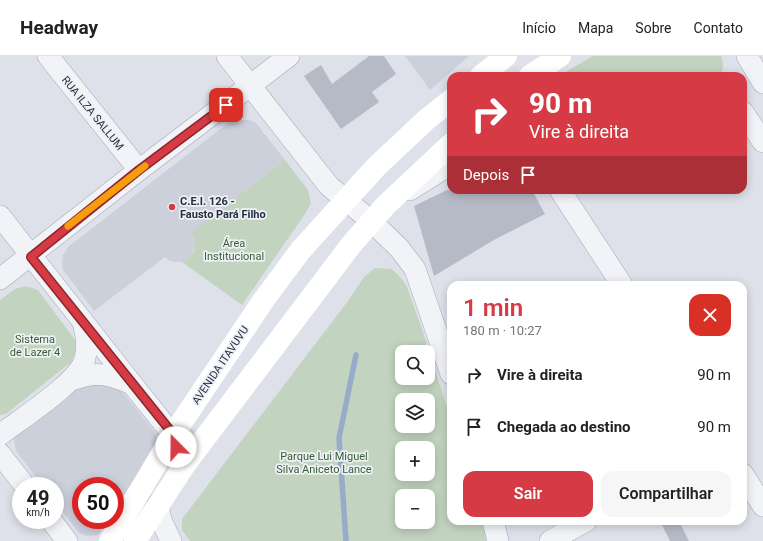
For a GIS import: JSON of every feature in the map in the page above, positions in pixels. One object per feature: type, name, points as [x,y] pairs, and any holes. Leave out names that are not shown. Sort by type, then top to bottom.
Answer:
[{"type":"main road","points":[[486,72],[506,56]]},
{"type":"main road","points":[[536,72],[560,56]]},
{"type":"main road","name":"AVENIDA ITAVUVU","points":[[110,541],[173,434],[263,301],[300,251],[387,156],[447,104]]},
{"type":"main road","points":[[135,541],[186,463],[371,221],[447,148]]},
{"type":"main road","points":[[158,504],[177,457],[173,434]]},
{"type":"street","name":"RUA ILZA SALLUM","points":[[48,56],[139,170]]},
{"type":"street","points":[[227,56],[329,186],[371,221],[399,248],[415,269],[447,362]]},
{"type":"street","points":[[0,279],[31,257],[139,170],[289,56]]},
{"type":"street","points":[[747,56],[757,78]]},
{"type":"street","points":[[747,120],[763,142]]},
{"type":"street","points":[[386,205],[447,167]]},
{"type":"street","points":[[563,194],[619,281]]},
{"type":"street","points":[[0,216],[31,257],[173,434]]},
{"type":"street","points":[[0,435],[69,381],[82,367],[86,358],[86,340],[83,321]]},
{"type":"street","points":[[69,381],[82,376],[94,374],[107,375],[132,384]]},
{"type":"street","points":[[0,454],[18,477]]},
{"type":"street","points":[[747,480],[763,506]]},
{"type":"street","points":[[158,504],[161,520],[171,541]]},
{"type":"street","points":[[494,525],[498,541]]},
{"type":"street","points":[[550,541],[579,525]]},
{"type":"street","points":[[58,529],[67,541]]},
{"type":"shaded area","points":[[405,56],[469,56],[451,72],[447,72],[447,75],[430,90]]},
{"type":"shaded area","name":"C.E.I. 126 - Fausto Pará Filho","points":[[237,120],[249,120],[255,122],[285,160],[192,233],[195,246],[190,257],[182,262],[176,262],[170,261],[165,257],[94,311],[63,270],[63,255],[68,247],[228,123]]},
{"type":"shaded area","points":[[91,381],[117,385],[154,431],[157,439],[156,447],[124,495],[124,477],[72,477],[72,524],[64,514],[64,477],[36,477],[16,451],[14,440],[17,433],[77,387]]},
{"type":"shaded area","points":[[76,529],[102,529],[98,535],[88,536],[79,533]]},
{"type":"green space","points":[[593,56],[721,56],[723,61],[722,72],[566,72]]},
{"type":"green space","name":"Área Institucional","points":[[285,160],[308,190],[311,203],[242,305],[182,262],[190,257],[194,250],[195,246],[191,233]]},
{"type":"green space","name":"Parque Lui Miguel Silva Aniceto Lance","points":[[375,268],[392,269],[402,279],[407,287],[427,345],[395,345],[395,385],[435,385],[435,370],[447,407],[447,525],[484,525],[486,541],[190,541],[182,530],[182,519],[348,301],[364,277]]},
{"type":"green space","name":"Sistema de Lazer 4","points":[[26,286],[38,290],[75,340],[76,351],[71,362],[6,414],[0,415],[0,300],[15,289]]},
{"type":"building","points":[[369,56],[384,56],[396,74],[372,92],[379,102],[341,129],[304,76],[321,65],[332,84]]},
{"type":"building","points":[[447,190],[447,194],[534,194],[545,214],[492,241],[434,276],[414,206]]},
{"type":"building","points":[[662,525],[681,525],[689,541],[670,541]]},
{"type":"waterway","points":[[346,541],[339,438],[356,355]]},
{"type":"slow traffic","points":[[68,226],[145,166]]},
{"type":"place","name":"C.E.I. 126 - Fausto Pará Filho","points":[[172,207]]},
{"type":"route","points":[[176,447],[173,434],[31,257],[139,170],[226,105]]}]
